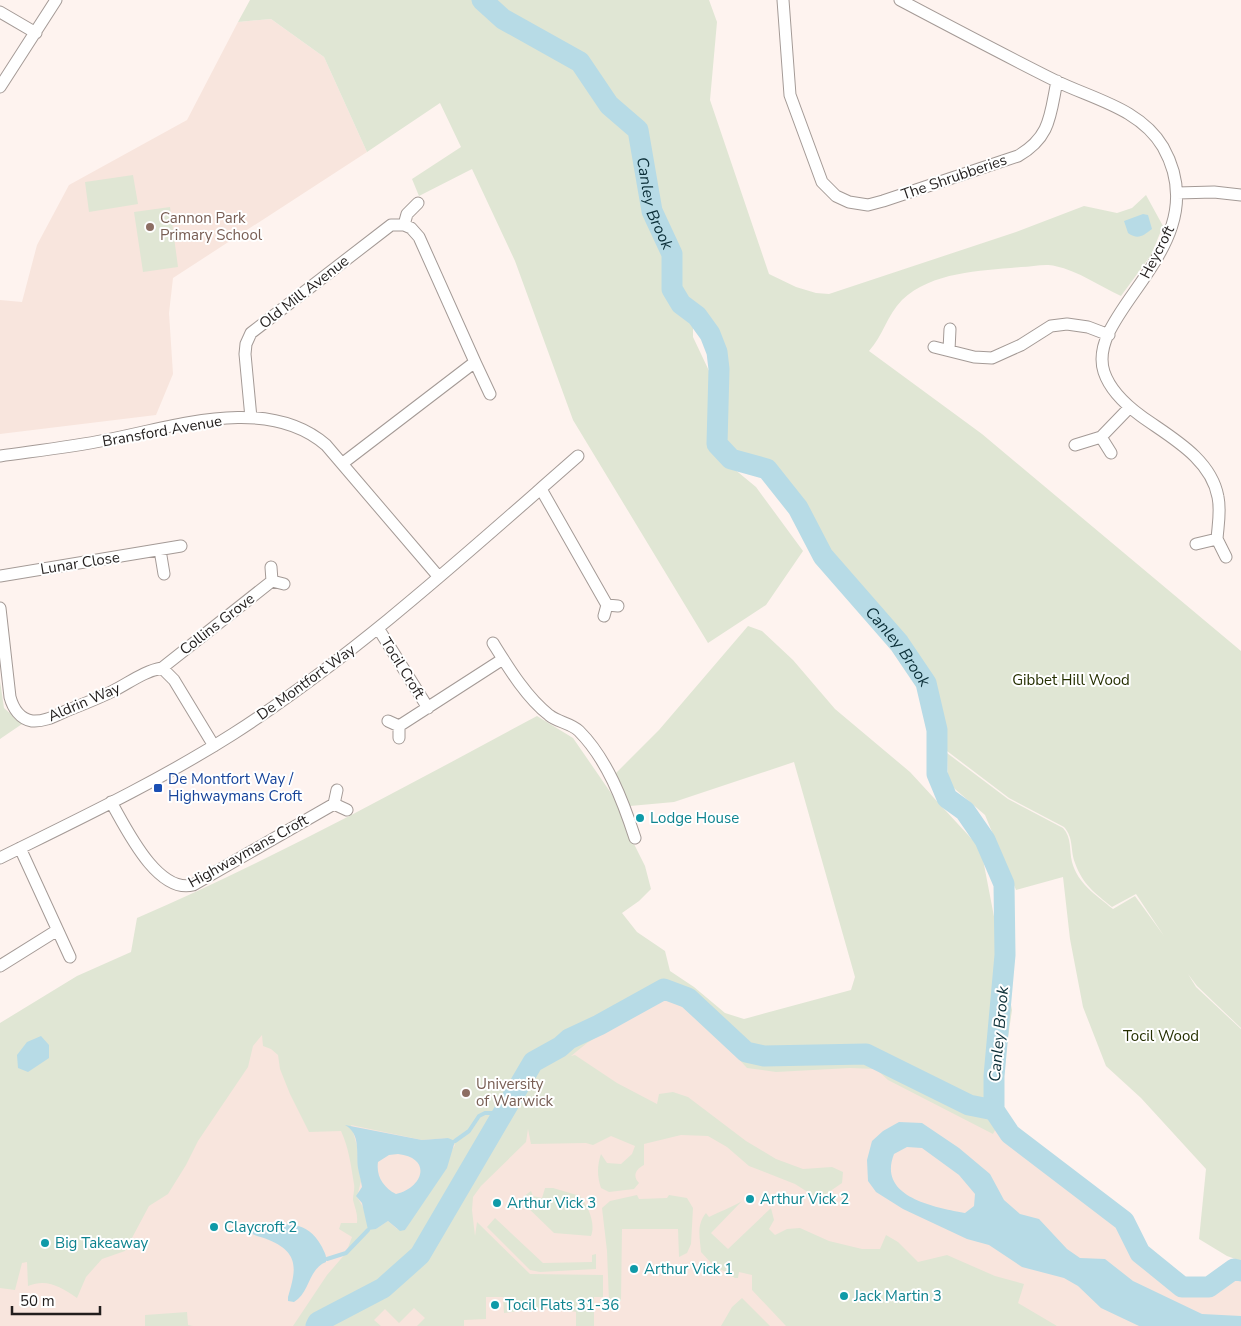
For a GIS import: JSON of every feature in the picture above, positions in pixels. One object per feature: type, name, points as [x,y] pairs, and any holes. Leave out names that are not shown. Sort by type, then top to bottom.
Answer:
[{"type":"street","points":[[0,86],[56,0]]},
{"type":"street","name":"The Shrubberies","points":[[783,0],[790,95],[822,182],[836,196],[849,202],[868,205],[883,201],[1018,156],[1031,148],[1041,138],[1048,121],[1057,81]]},
{"type":"street","points":[[900,0],[1057,81]]},
{"type":"street","points":[[0,12],[36,33]]},
{"type":"street","name":"Heycroft","points":[[1057,81],[1105,101],[1142,122],[1158,138],[1174,172],[1177,193],[1175,216],[1169,235],[1109,335],[1103,351],[1104,372],[1129,408],[1204,464],[1214,481],[1218,497],[1217,539],[1226,557]]},
{"type":"street","points":[[1177,193],[1214,192],[1241,195]]},
{"type":"street","points":[[418,203],[407,214],[404,225],[411,228],[419,238],[490,394]]},
{"type":"street","name":"Old Mill Avenue","points":[[251,418],[245,354],[246,344],[251,333],[391,224],[404,225]]},
{"type":"street","points":[[934,347],[974,357],[992,358],[1021,345],[1051,326],[1067,324],[1088,327],[1109,335]]},
{"type":"street","points":[[949,350],[950,329]]},
{"type":"street","points":[[343,463],[475,362]]},
{"type":"street","points":[[1076,445],[1101,437],[1129,408]]},
{"type":"street","name":"Bransford Avenue","points":[[0,456],[104,441],[193,423],[251,418],[278,420],[304,429],[326,445],[438,576]]},
{"type":"street","points":[[1101,437],[1110,453]]},
{"type":"street","name":"De Montfort Way","points":[[0,858],[111,802],[214,746],[269,710],[378,628],[578,456]]},
{"type":"street","points":[[540,488],[610,609]]},
{"type":"street","points":[[1196,544],[1217,539]]},
{"type":"street","name":"Lunar Close","points":[[0,576],[181,546]]},
{"type":"street","points":[[160,550],[164,574]]},
{"type":"street","points":[[271,567],[272,581],[284,584]]},
{"type":"street","name":"Collins Grove","points":[[162,668],[272,581]]},
{"type":"street","name":"Aldrin Way","points":[[0,608],[10,697],[18,713],[30,721],[40,721],[51,717],[162,668]]},
{"type":"street","name":"Tocil Croft","points":[[378,628],[428,708]]},
{"type":"street","points":[[493,643],[537,704],[550,716],[577,729],[608,761],[635,838]]},
{"type":"street","name":"Tocil Croft","points":[[399,726],[503,658]]},
{"type":"street","points":[[162,668],[174,680],[214,746]]},
{"type":"street","points":[[388,721],[399,726],[399,738]]},
{"type":"street","points":[[337,790],[334,804],[347,810]]},
{"type":"street","name":"Highwaymans Croft","points":[[111,802],[146,858],[169,882],[184,887],[193,885],[334,804]]},
{"type":"street","points":[[20,848],[56,931],[70,957]]},
{"type":"street","points":[[0,966],[56,931]]},
{"type":"shaded area","name":"Cannon Park Primary School","points":[[271,19],[324,57],[367,152],[173,278],[169,313],[173,374],[156,415],[0,434],[0,300],[22,302],[37,245],[69,185],[187,120],[238,22]]},
{"type":"shaded area","name":"University of Warwick","points":[[664,992],[718,1033],[877,1066],[985,1120],[1117,1226],[1139,1260],[1181,1294],[1220,1292],[1236,1275],[1241,1254],[1241,1326],[0,1326],[0,1058]]},
{"type":"green space","points":[[250,0],[709,0],[717,22],[710,100],[769,274],[796,287],[816,293],[829,294],[1016,232],[1084,206],[1117,213],[1132,208],[1146,195],[1163,226],[1151,255],[1121,296],[1072,271],[1051,265],[959,274],[928,283],[914,290],[902,300],[892,312],[878,339],[869,351],[982,434],[1241,651],[1241,1028],[1197,986],[1188,974],[1196,987],[1241,1029],[1241,1261],[1227,1256],[1199,1239],[1206,1169],[1141,1098],[1106,1066],[1083,1007],[1070,939],[1063,877],[1016,890],[985,815],[948,783],[947,753],[1008,799],[1063,828],[1069,840],[1075,870],[1088,889],[1113,909],[1135,896],[1164,936],[1136,894],[1112,907],[1090,888],[1078,871],[1071,840],[1064,827],[1009,798],[947,751],[941,714],[930,678],[901,639],[825,550],[804,507],[771,463],[734,455],[719,442],[723,388],[722,369],[715,335],[706,321],[693,309],[693,337],[710,373],[710,449],[756,487],[803,551],[766,605],[708,643],[573,420],[515,261],[472,169],[419,196],[412,179],[461,147],[440,103],[367,152],[324,57],[271,19],[238,22]]},
{"type":"green space","points":[[133,175],[138,204],[89,212],[85,182]]},
{"type":"green space","points":[[170,207],[178,267],[143,272],[134,212]]},
{"type":"green space","points":[[748,626],[762,631],[793,660],[835,709],[910,772],[981,849],[1012,1010],[1002,1078],[1003,1115],[993,1134],[888,1080],[876,1069],[850,1068],[776,1072],[747,1068],[721,1040],[684,1008],[664,996],[587,1043],[571,1056],[575,1055],[617,1083],[657,1104],[659,1094],[673,1092],[688,1097],[746,1141],[776,1159],[803,1169],[832,1167],[843,1172],[842,1183],[826,1194],[814,1196],[795,1184],[749,1166],[727,1147],[708,1136],[681,1135],[644,1144],[644,1165],[635,1175],[639,1183],[634,1189],[609,1192],[601,1188],[599,1180],[598,1167],[601,1154],[607,1163],[621,1164],[632,1154],[635,1146],[611,1136],[593,1145],[586,1143],[531,1144],[528,1129],[526,1142],[481,1186],[473,1197],[472,1210],[475,1236],[477,1222],[530,1274],[603,1275],[603,1297],[594,1297],[594,1326],[576,1326],[576,1312],[553,1307],[504,1313],[503,1297],[486,1297],[486,1319],[464,1320],[464,1326],[417,1326],[425,1318],[414,1308],[399,1323],[385,1309],[374,1320],[381,1326],[293,1326],[327,1275],[346,1253],[352,1237],[339,1229],[341,1223],[357,1223],[357,1214],[353,1200],[354,1186],[351,1164],[341,1131],[309,1132],[290,1094],[280,1069],[278,1055],[271,1049],[263,1046],[262,1035],[253,1046],[248,1067],[198,1141],[168,1194],[149,1206],[125,1251],[102,1259],[86,1277],[77,1298],[65,1290],[48,1283],[28,1286],[27,1262],[22,1263],[15,1290],[0,1288],[0,1023],[77,976],[131,952],[137,918],[289,846],[537,716],[573,738],[622,809],[631,838],[645,866],[651,889],[639,901],[622,913],[637,932],[665,951],[670,971],[694,987],[725,1013],[744,1019],[851,990],[855,977],[794,762],[674,802],[630,806],[613,776],[659,730]],"holes":[[[351,1125],[422,1140],[448,1138],[455,1145],[405,1230],[397,1229],[388,1221],[376,1229],[357,1197],[361,1181],[357,1146]]]},
{"type":"green space","points":[[0,681],[4,708],[22,724],[0,739]]},
{"type":"green space","points":[[545,1188],[553,1188],[580,1196],[590,1215],[593,1226],[591,1236],[554,1233],[522,1202],[523,1197],[531,1191],[533,1196],[542,1198]]},
{"type":"green space","points":[[637,1195],[639,1199],[667,1198],[669,1195],[687,1198],[693,1208],[691,1244],[687,1253],[679,1257],[678,1229],[622,1229],[621,1301],[609,1301],[607,1251],[602,1208],[610,1201]]},
{"type":"green space","points":[[742,1201],[711,1233],[728,1249],[771,1208],[774,1220],[769,1229],[775,1235],[787,1229],[800,1228],[829,1241],[862,1249],[880,1249],[886,1235],[898,1242],[918,1262],[947,1255],[995,1276],[1024,1284],[1018,1303],[1057,1326],[786,1326],[752,1290],[752,1275],[739,1272],[738,1278],[735,1278],[712,1264],[701,1252],[700,1227],[706,1213],[709,1217]]},
{"type":"green space","points":[[495,1218],[543,1263],[592,1262],[592,1255],[596,1254],[596,1269],[540,1272],[530,1270],[487,1227]]},
{"type":"green space","points":[[742,1298],[770,1326],[721,1326],[732,1307]]},
{"type":"green space","points":[[187,1312],[188,1325],[193,1326],[145,1326],[145,1315]]},
{"type":"water","points":[[1143,214],[1148,215],[1152,229],[1138,237],[1128,233],[1124,221]]},
{"type":"water","points":[[41,1036],[49,1045],[49,1058],[28,1072],[18,1068],[17,1055],[27,1042]]},
{"type":"water","points":[[899,1122],[922,1123],[959,1148],[990,1174],[1004,1200],[1020,1214],[1039,1219],[1067,1249],[1080,1258],[1105,1259],[1133,1281],[1202,1314],[1241,1316],[1241,1326],[1139,1326],[1101,1308],[1078,1286],[1064,1278],[1022,1267],[989,1245],[967,1239],[903,1209],[876,1192],[868,1181],[867,1160],[872,1141],[883,1131]],"holes":[[[907,1147],[922,1148],[959,1175],[975,1194],[974,1206],[965,1213],[924,1203],[901,1190],[894,1181],[891,1169],[894,1154]]]},
{"type":"water","points":[[345,1125],[422,1140],[448,1138],[455,1141],[447,1168],[405,1230],[400,1231],[388,1221],[376,1229],[368,1230],[362,1203],[356,1196],[362,1187],[358,1168],[356,1138]],"holes":[[[398,1154],[416,1161],[420,1167],[418,1180],[413,1186],[396,1194],[381,1181],[378,1172],[378,1162],[389,1155]]]},
{"type":"water","points":[[259,1223],[287,1224],[302,1227],[316,1238],[322,1247],[326,1262],[320,1265],[312,1275],[303,1293],[294,1302],[288,1301],[294,1271],[291,1257],[279,1245],[249,1231],[251,1225]]},
{"type":"waterway","name":"Canley Brook","points":[[482,0],[503,19],[580,62],[609,105],[638,130],[652,211],[672,254],[672,289],[681,304],[697,316],[710,334],[717,352],[719,369],[717,444],[731,459],[767,469],[798,508],[823,556],[899,643],[926,683],[937,730],[937,774],[947,798],[965,811],[985,840],[1004,884],[1005,955],[994,1076],[994,1110],[1010,1134],[1124,1221],[1140,1253],[1182,1287],[1209,1287],[1234,1269],[1241,1271]]},
{"type":"waterway","points":[[316,1326],[318,1322],[383,1288],[420,1255],[533,1062],[560,1047],[569,1039],[599,1025],[664,989],[688,998],[746,1052],[764,1056],[866,1054],[969,1105],[994,1110]]},
{"type":"waterway","points":[[455,1141],[469,1131],[479,1116],[485,1113],[504,1113]]},
{"type":"waterway","points":[[327,1259],[346,1253],[368,1230]]},
{"type":"place","name":"Cannon Park Primary School","points":[[150,227]]},
{"type":"place","name":"De Montfort Way / Highwaymans Croft","points":[[158,788]]},
{"type":"place","name":"Lodge House","points":[[640,818]]},
{"type":"place","name":"University of Warwick","points":[[466,1093]]},
{"type":"place","name":"Arthur Vick 2","points":[[750,1199]]},
{"type":"place","name":"Arthur Vick 3","points":[[497,1203]]},
{"type":"place","name":"Claycroft 2","points":[[214,1227]]},
{"type":"place","name":"Big Takeaway","points":[[45,1243]]},
{"type":"place","name":"Arthur Vick 1","points":[[634,1269]]},
{"type":"place","name":"Jack Martin 3","points":[[844,1296]]},
{"type":"place","name":"Tocil Flats 31-36","points":[[495,1305]]},
{"type":"park label","name":"Gibbet Hill Wood","points":[[1071,680]]},
{"type":"park label","name":"Tocil Wood","points":[[1161,1036]]}]
